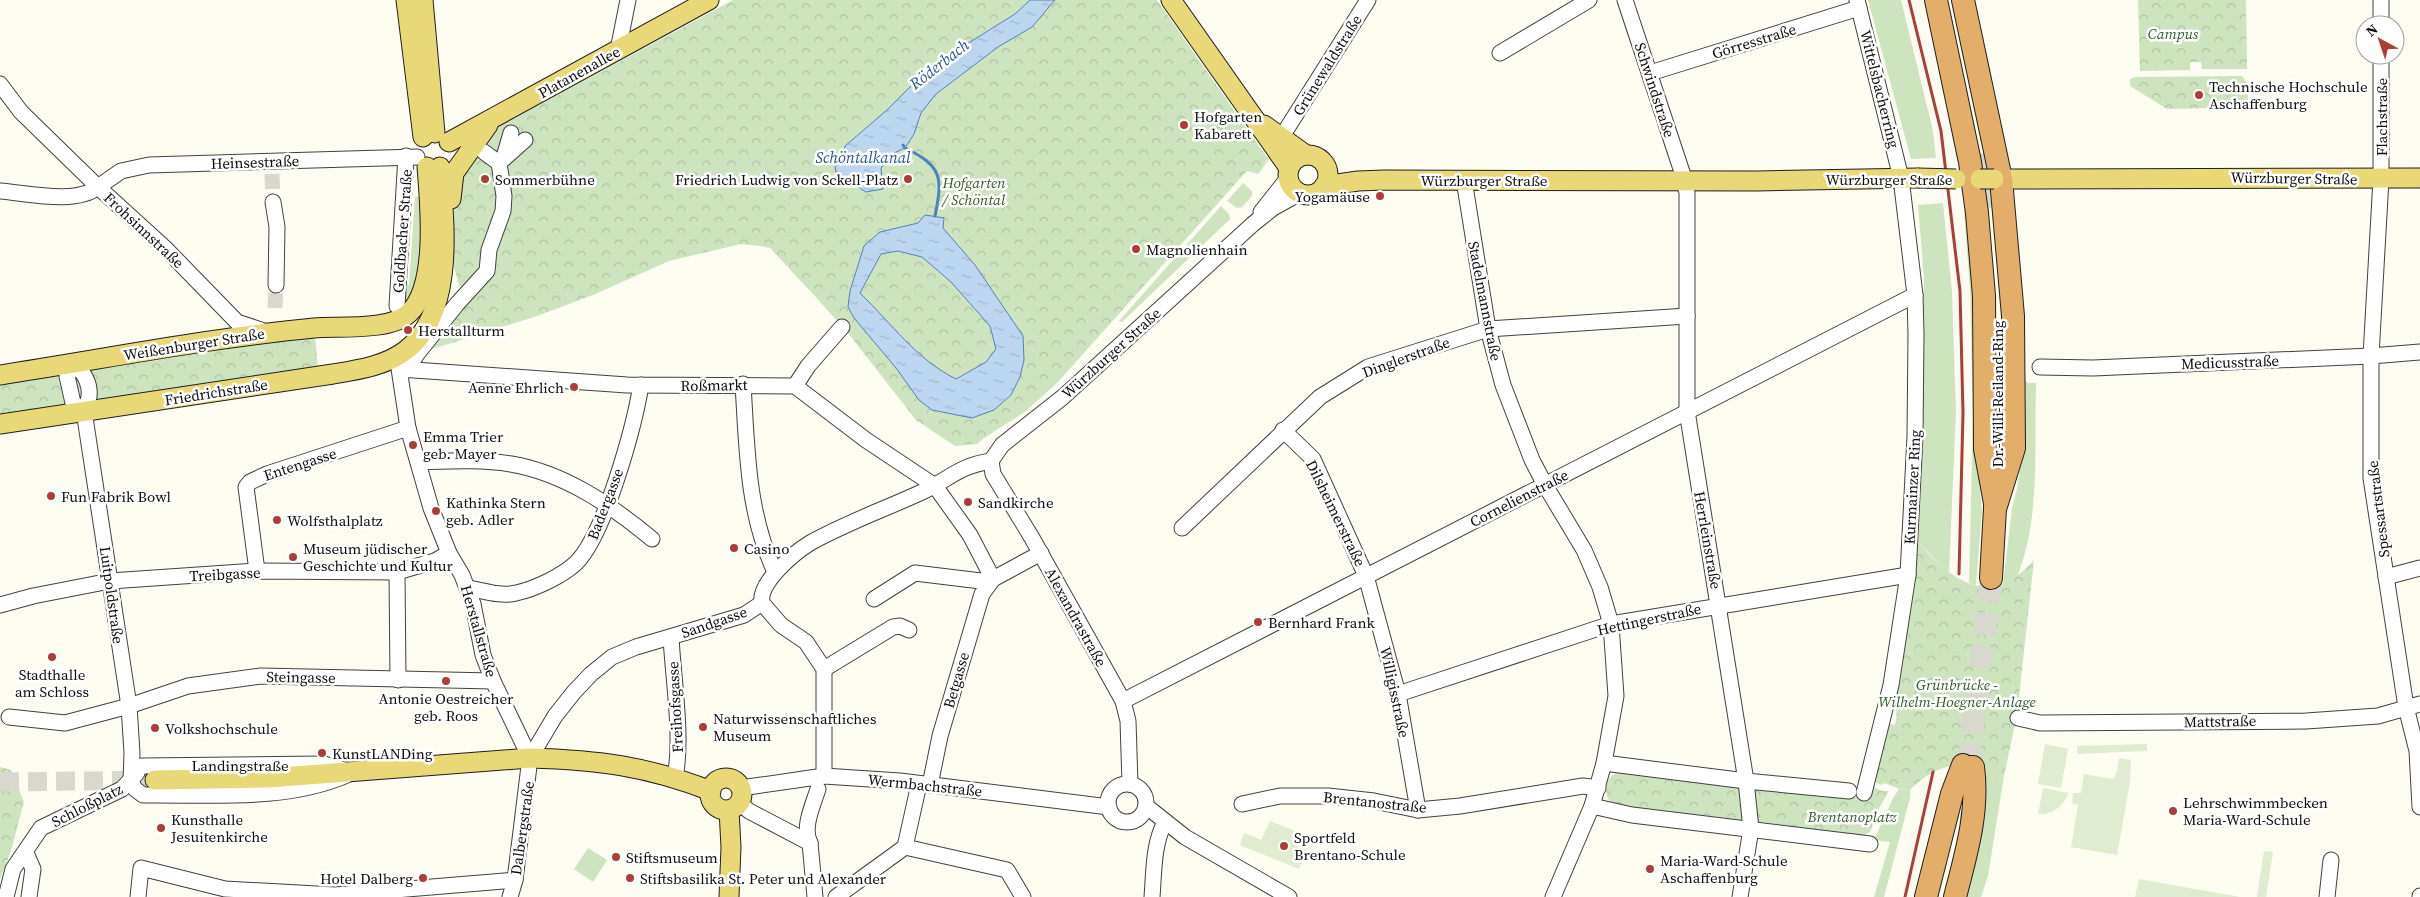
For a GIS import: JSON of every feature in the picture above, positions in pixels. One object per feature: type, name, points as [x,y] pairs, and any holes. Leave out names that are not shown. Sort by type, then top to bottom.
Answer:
[{"type":"highway","points":[[1936,0],[1955,86],[1981,179],[2013,316],[2014,448],[1996,506]]},
{"type":"highway","points":[[1950,0],[1968,71],[1984,153]]},
{"type":"highway","points":[[1963,0],[1981,179],[1977,213],[1984,296],[1985,449],[1996,506]]},
{"type":"highway","name":"Dr.-Willi-Reiland-Ring","points":[[1990,210],[1996,264],[1998,446],[1991,578]]},
{"type":"highway","points":[[1926,897],[1952,794],[1968,766]]},
{"type":"highway","points":[[1941,897],[1962,804],[1968,766]]},
{"type":"highway","points":[[1955,897],[1972,826],[1976,790],[1968,766]]},
{"type":"main road","points":[[406,0],[436,137],[450,156],[423,162]]},
{"type":"main road","points":[[423,0],[436,137]]},
{"type":"main road","name":"Platanenallee","points":[[436,137],[492,120],[708,0]]},
{"type":"main road","points":[[1171,0],[1254,119],[1289,173],[1295,190],[1300,193],[1316,193],[1324,186],[1328,176],[1326,166],[1317,157],[1306,155],[1254,119]]},
{"type":"main road","points":[[444,227],[451,202],[454,173],[463,157],[492,120]]},
{"type":"main road","points":[[436,137],[417,146],[444,227]]},
{"type":"main road","points":[[1289,173],[1296,159],[1306,155]]},
{"type":"main road","name":"Goldbacher Straße","points":[[393,314],[409,314],[424,288],[428,267],[430,201],[423,162]]},
{"type":"main road","name":"Würzburger Straße","points":[[1326,166],[1358,181]]},
{"type":"main road","name":"Würzburger Straße","points":[[1324,186],[1358,181],[1684,181],[1906,172],[1981,179],[2420,178]]},
{"type":"main road","name":"Friedrichstraße","points":[[0,424],[333,374],[367,367],[401,365],[410,346],[421,334],[429,320],[440,287],[444,262],[444,227]]},
{"type":"main road","name":"Weißenburger Straße","points":[[0,375],[393,314]]},
{"type":"main road","points":[[530,758],[617,764],[675,777],[710,791]]},
{"type":"main road","name":"Landingstraße","points":[[149,787],[353,773],[530,758]]},
{"type":"main road","points":[[729,897],[731,847],[736,800],[737,782],[725,778],[719,780],[710,791],[710,796],[716,806],[736,800]]},
{"type":"street","points":[[618,50],[628,0]]},
{"type":"street","name":"Grünewaldstraße","points":[[1286,130],[1368,0]]},
{"type":"street","points":[[1500,53],[1589,0]]},
{"type":"street","name":"Schwindstraße","points":[[1625,0],[1684,181]]},
{"type":"street","points":[[2380,0],[2380,15]]},
{"type":"street","name":"Görresstraße","points":[[1650,73],[1858,4]]},
{"type":"street","name":"Wittelsbacherring","points":[[1858,4],[1906,172]]},
{"type":"street","name":"Flachstraße","points":[[2381,65],[2381,179]]},
{"type":"street","points":[[0,84],[34,126],[98,187]]},
{"type":"street","points":[[401,365],[417,354],[457,304],[487,271],[489,250],[503,211],[502,160],[510,133]]},
{"type":"street","points":[[502,160],[525,140]]},
{"type":"street","points":[[484,152],[502,160]]},
{"type":"street","name":"Heinsestraße","points":[[98,187],[121,171],[149,165],[423,162]]},
{"type":"street","name":"Goldbacher Straße","points":[[393,314],[423,162]]},
{"type":"street","name":"Kurmainzer Ring","points":[[1864,793],[1891,685],[1908,575],[1915,436],[1916,295],[1906,172]]},
{"type":"street","name":"Würzburger Straße","points":[[1252,224],[1289,173]]},
{"type":"street","name":"Spessartstraße","points":[[2381,179],[2371,356],[2371,478],[2386,577],[2413,706],[2420,807]]},
{"type":"street","name":"Stadelmannstraße","points":[[1464,180],[1488,329],[1503,385],[1532,460],[1545,486],[1584,550],[1600,587],[1611,624],[1616,696],[1604,763],[1592,806],[1553,897]]},
{"type":"street","name":"Herrleinstraße","points":[[1684,181],[1687,194],[1686,411],[1719,605],[1746,781],[1751,829],[1740,897]]},
{"type":"street","name":"Frohsinnstraße","points":[[0,190],[66,197],[90,194],[98,187],[165,248],[237,322],[268,333]]},
{"type":"street","name":"Würzburger Straße","points":[[991,461],[1002,445],[1069,392],[1252,224],[1273,208],[1300,193]]},
{"type":"street","points":[[273,202],[277,227],[276,286]]},
{"type":"street","name":"Cornelienstraße","points":[[1122,701],[1916,295]]},
{"type":"street","name":"Dinglerstraße","points":[[1182,528],[1283,430],[1320,397],[1368,367],[1488,329],[1687,316]]},
{"type":"street","points":[[842,327],[808,366],[794,386],[866,440],[935,486],[964,528],[993,579]]},
{"type":"street","name":"Medicusstraße","points":[[2040,367],[2094,368],[2371,356],[2420,352]]},
{"type":"street","name":"Luitpoldstraße","points":[[75,364],[85,374],[89,388],[90,400],[84,411],[128,706],[132,753],[131,781]]},
{"type":"street","name":"Roßmarkt","points":[[401,365],[641,386],[743,384],[794,386]]},
{"type":"street","name":"Herstallstraße","points":[[401,365],[408,428],[431,508],[449,553],[467,588],[483,655],[493,681],[530,758]]},
{"type":"street","points":[[743,384],[750,488],[764,549],[775,572]]},
{"type":"street","name":"Badergasse","points":[[467,588],[503,594],[516,594],[538,586],[575,564],[596,532],[607,503],[631,432],[641,386]]},
{"type":"street","name":"Entengasse","points":[[257,571],[246,487],[250,482],[267,474],[408,428]]},
{"type":"street","name":"Dilsheimerstraße","points":[[1283,430],[1313,459],[1366,576]]},
{"type":"street","points":[[418,462],[466,460],[511,464],[554,477],[607,503],[652,539]]},
{"type":"street","points":[[935,486],[964,467],[991,461]]},
{"type":"street","name":"Alexandrastraße","points":[[991,461],[993,474],[1041,553],[1122,701],[1128,721],[1130,784]]},
{"type":"street","name":"Sandgasse","points":[[530,758],[555,716],[591,674],[612,657],[636,646],[744,615],[762,603],[763,590],[775,572],[809,544],[935,486]]},
{"type":"street","name":"Treibgasse","points":[[0,605],[33,596],[110,581],[257,571],[397,572],[435,561],[449,553]]},
{"type":"street","points":[[874,599],[915,573],[981,581],[993,579],[1041,553]]},
{"type":"street","points":[[2386,577],[2420,568]]},
{"type":"street","points":[[397,572],[398,680]]},
{"type":"street","name":"Hettingerstraße","points":[[1398,694],[1611,624],[1908,575]]},
{"type":"street","name":"Willigisstraße","points":[[1366,576],[1398,694],[1418,810]]},
{"type":"street","name":"Betgasse","points":[[906,847],[982,594],[993,579]]},
{"type":"street","points":[[762,603],[781,626],[806,642],[824,669],[821,783],[808,823],[815,897]]},
{"type":"street","points":[[824,669],[894,627],[900,626],[909,630]]},
{"type":"street","name":"Freihofsgasse","points":[[671,637],[678,763],[675,777]]},
{"type":"street","name":"Steingasse","points":[[4,716],[65,723],[128,706],[188,686],[261,676],[493,681]]},
{"type":"street","name":"Mattstraße","points":[[2018,718],[2040,723],[2306,720],[2378,716],[2413,706]]},
{"type":"street","points":[[132,753],[142,766],[131,781],[135,789],[149,787]]},
{"type":"street","name":"Dalbergstraße","points":[[510,897],[515,880],[530,758]]},
{"type":"street","points":[[1604,763],[1746,781],[1849,791]]},
{"type":"street","name":"Landingstraße","points":[[142,766],[324,764],[353,773]]},
{"type":"street","name":"Schloßplatz","points":[[6,897],[13,869],[42,828],[122,790],[131,781]]},
{"type":"street","name":"Wermbachstraße","points":[[736,800],[821,783],[924,784],[1109,806]]},
{"type":"street","points":[[1123,784],[1130,784],[1143,791],[1142,812],[1123,821],[1116,818],[1109,806],[1109,798],[1112,791],[1123,784]]},
{"type":"street","name":"Brentanostraße","points":[[1242,804],[1280,796],[1328,796],[1418,810],[1460,806],[1582,786],[1598,788]]},
{"type":"street","points":[[736,800],[749,811],[810,843]]},
{"type":"street","points":[[1592,806],[1632,815],[1870,844]]},
{"type":"street","points":[[1142,812],[1162,827],[1185,837],[1289,897]]},
{"type":"street","points":[[1152,897],[1162,827]]},
{"type":"street","points":[[836,897],[906,847],[1007,870],[1023,897]]},
{"type":"street","points":[[26,853],[33,869],[29,897]]},
{"type":"street","points":[[2327,897],[2330,860]]},
{"type":"street","points":[[138,897],[141,868],[225,889],[335,894],[515,880]]},
{"type":"green space","name":"Hofgarten / Schöntal","points":[[733,0],[1157,0],[1266,156],[1270,158],[1258,174],[1247,171],[1245,173],[1058,382],[1026,411],[977,444],[955,446],[916,420],[848,333],[770,248],[760,246],[741,244],[669,261],[593,295],[537,316],[429,350],[464,301],[454,268],[454,195],[458,172],[493,130]]},
{"type":"green space","points":[[1868,0],[1901,0],[1933,131],[1936,158],[1911,159]]},
{"type":"green space","name":"Campus","points":[[2138,0],[2246,0],[2247,69],[2202,69],[2201,62],[2190,62],[2190,70],[2140,71]]},
{"type":"green space","name":"Campus","points":[[2242,76],[2249,85],[2247,107],[2167,109],[2130,86],[2130,79],[2135,77]]},
{"type":"green space","points":[[1243,183],[1252,191],[1252,196],[1242,207],[1237,208],[1227,201]]},
{"type":"green space","points":[[425,196],[418,287],[402,309],[402,286],[409,285],[415,197]]},
{"type":"green space","points":[[1943,203],[1952,291],[1956,411],[1949,574],[1918,542],[1924,278],[1918,205]]},
{"type":"green space","points":[[1221,206],[1229,214],[1230,219],[1122,322],[1119,321]]},
{"type":"green space","points":[[1964,211],[1968,218],[1977,343],[1978,467],[1982,511],[1976,585],[1969,583],[1973,415],[1970,289]]},
{"type":"green space","points":[[315,336],[318,368],[0,415],[0,382],[95,365]]},
{"type":"green space","points":[[2021,376],[2028,383],[2036,383],[2033,506],[2025,554],[2017,577],[2003,584],[2012,508],[2022,455]]},
{"type":"green space","name":"Grünbrücke - Wilhelm-Hoegner-Anlage","points":[[1918,542],[1944,569],[1958,578],[1973,584],[1987,586],[2003,583],[2018,575],[2034,560],[2017,715],[2004,776],[1997,781],[1974,768],[1952,766],[1930,774],[1910,790],[1899,789],[1885,783],[1881,785],[1873,781],[1885,722],[1895,725],[1896,720],[1895,691],[1909,616]]},
{"type":"green space","points":[[2045,744],[2068,749],[2061,788],[2038,784]]},
{"type":"green space","points":[[2147,744],[2147,751],[2077,754],[2077,746]]},
{"type":"green space","points":[[2119,758],[2131,760],[2130,782],[2117,855],[2071,847],[2078,805],[2072,803],[2073,793],[2081,793],[2084,774],[2113,779],[2117,772]]},
{"type":"green space","points":[[0,767],[11,770],[24,802],[11,851],[0,879]]},
{"type":"green space","points":[[1983,770],[1997,781],[2004,776],[1988,876],[1981,897],[1960,897]]},
{"type":"green space","name":"Brentanoplatz","points":[[1617,772],[1867,798],[1871,786],[1882,791],[1889,791],[1878,810],[1870,832],[1859,838],[1615,806],[1608,799],[1606,787],[1608,780]]},
{"type":"green space","points":[[2043,788],[2069,793],[2057,809],[2048,813],[2038,814]]},
{"type":"green space","points":[[1899,789],[1910,790],[1910,798],[1884,897],[1874,897],[1890,842],[1874,840]]},
{"type":"green space","name":"Sportfeld Brentano-Schule","points":[[1270,821],[1312,838],[1299,869],[1240,845],[1244,833],[1261,840]]},
{"type":"green space","points":[[588,848],[607,860],[593,882],[574,869]]},
{"type":"green space","points":[[2264,851],[2273,852],[2266,897],[2257,897]]},
{"type":"green space","points":[[2139,879],[2240,897],[2135,897]]},
{"type":"water","name":"Schöntalkanal","points":[[1030,0],[1055,0],[1032,27],[998,47],[936,94],[921,113],[914,134],[905,148],[894,153],[881,168],[883,189],[866,192],[836,173],[835,166],[842,160],[845,146],[887,110],[916,81],[962,47],[1015,14]]},
{"type":"water","points":[[925,215],[944,218],[943,228],[975,265],[1023,336],[1024,360],[1020,377],[1011,395],[994,410],[972,418],[932,410],[919,400],[896,368],[854,318],[848,307],[850,291],[864,246],[880,232],[918,223]],"holes":[[[898,251],[922,257],[951,282],[990,326],[996,349],[986,362],[956,379],[916,351],[860,293],[881,254]]]},
{"type":"waterway","name":"Röderbach","points":[[903,145],[926,161],[937,174],[939,191],[935,216]]},
{"type":"tunnel","points":[[1984,153],[1990,210]]},
{"type":"tunnel","points":[[272,174],[273,202]]},
{"type":"tunnel","points":[[275,308],[276,285]]},
{"type":"tunnel","points":[[1968,766],[1991,578]]},
{"type":"tunnel","points":[[0,782],[155,780]]},
{"type":"railway","points":[[1909,0],[1941,131],[1960,291],[1963,413],[1959,574]]},
{"type":"railway","points":[[1905,897],[1933,772]]},
{"type":"place","name":"Technische Hochschule Aschaffenburg","points":[[2199,95]]},
{"type":"place","name":"Hofgarten Kabarett","points":[[1184,125]]},
{"type":"place","name":"Sommerbühne","points":[[485,179]]},
{"type":"place","name":"Friedrich Ludwig von Sckell-Platz","points":[[908,179]]},
{"type":"place","name":"Yogamäuse","points":[[1380,196]]},
{"type":"place","name":"Magnolienhain","points":[[1136,249]]},
{"type":"place","name":"Herstallturm","points":[[408,330]]},
{"type":"place","name":"Aenne Ehrlich","points":[[574,387]]},
{"type":"place","name":"Emma Trier geb. Mayer","points":[[413,445]]},
{"type":"place","name":"Fun Fabrik Bowl","points":[[51,496]]},
{"type":"place","name":"Sandkirche","points":[[968,502]]},
{"type":"place","name":"Kathinka Stern geb. Adler","points":[[436,511]]},
{"type":"place","name":"Wolfsthalplatz","points":[[277,520]]},
{"type":"place","name":"Casino","points":[[734,548]]},
{"type":"place","name":"Museum jüdischer Geschichte und Kultur","points":[[293,557]]},
{"type":"place","name":"Bernhard Frank","points":[[1258,622]]},
{"type":"place","name":"Stadthalle am Schloss","points":[[52,657]]},
{"type":"place","name":"Antonie Oestreicher geb. Roos","points":[[446,681]]},
{"type":"place","name":"Naturwissenschaftliches Museum","points":[[703,727]]},
{"type":"place","name":"Volkshochschule","points":[[155,728]]},
{"type":"place","name":"KunstLANDing","points":[[322,753]]},
{"type":"place","name":"Lehrschwimmbecken Maria-Ward-Schule","points":[[2173,811]]},
{"type":"place","name":"Kunsthalle Jesuitenkirche","points":[[161,828]]},
{"type":"place","name":"Sportfeld Brentano-Schule","points":[[1284,846]]},
{"type":"place","name":"Stiftsmuseum","points":[[616,857]]},
{"type":"place","name":"Maria-Ward-Schule Aschaffenburg","points":[[1650,869]]},
{"type":"place","name":"Hotel Dalberg","points":[[423,878]]},
{"type":"place","name":"Stiftsbasilika St. Peter und Alexander","points":[[630,878]]}]
